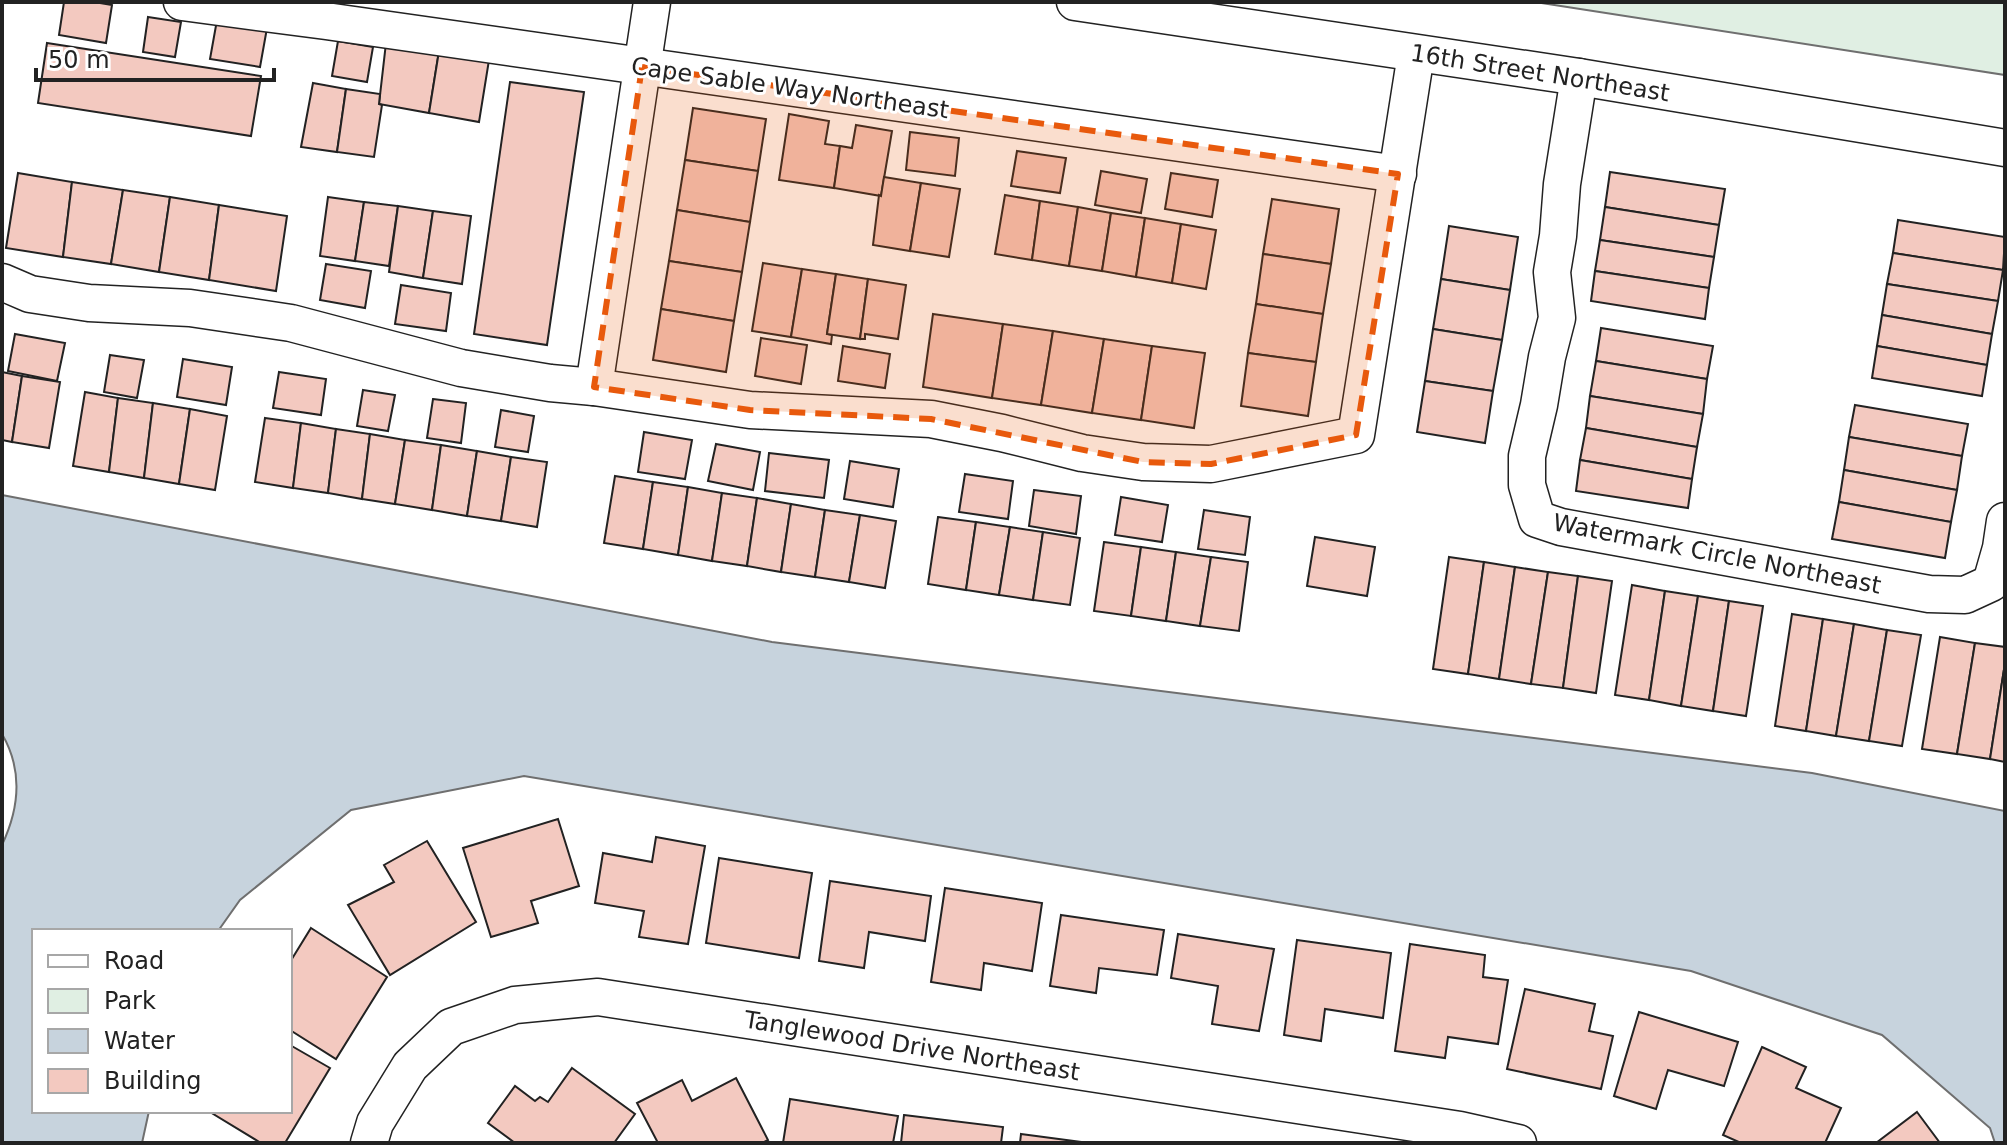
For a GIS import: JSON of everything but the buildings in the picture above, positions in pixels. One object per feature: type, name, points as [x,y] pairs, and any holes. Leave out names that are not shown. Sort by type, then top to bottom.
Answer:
[{"type":"street","name":"Cape Sable Way Northeast","points":[[182,2],[1398,174]]},
{"type":"street","points":[[594,387],[652,2]]},
{"type":"street","name":"16th Street Northeast","points":[[1075,2],[1579,77],[2005,148]]},
{"type":"street","points":[[2,282],[30,294],[89,303],[190,308],[291,323],[461,368],[550,383],[750,410],[931,419],[1082,453],[1143,462],[1211,464],[1356,435],[1416,54]]},
{"type":"street","name":"Watermark Circle Northeast","points":[[1579,77],[1552,272],[1557,318],[1527,456],[1527,485],[1537,519],[1561,527],[1929,594],[1965,595],[1991,583],[2005,521]]},
{"type":"street","name":"Tanglewood Drive Northeast","points":[[369,1143],[375,1123],[410,1066],[451,1027],[515,1005],[598,997],[1429,1125],[1518,1143]]},
{"type":"highlighted area","points":[[642,67],[1398,174],[1356,435],[1211,464],[1143,462],[931,419],[750,410],[594,387]]},
{"type":"green space","points":[[1535,2],[2005,2],[2005,75]]},
{"type":"water","points":[[2,495],[772,642],[1812,773],[2005,811],[2005,1143],[1995,1143],[1990,1128],[1882,1035],[1691,971],[524,776],[351,810],[240,900],[219,929],[32,929],[32,1113],[149,1113],[142,1143],[2,1143],[2,845],[15,804],[16,775],[2,734]]}]
